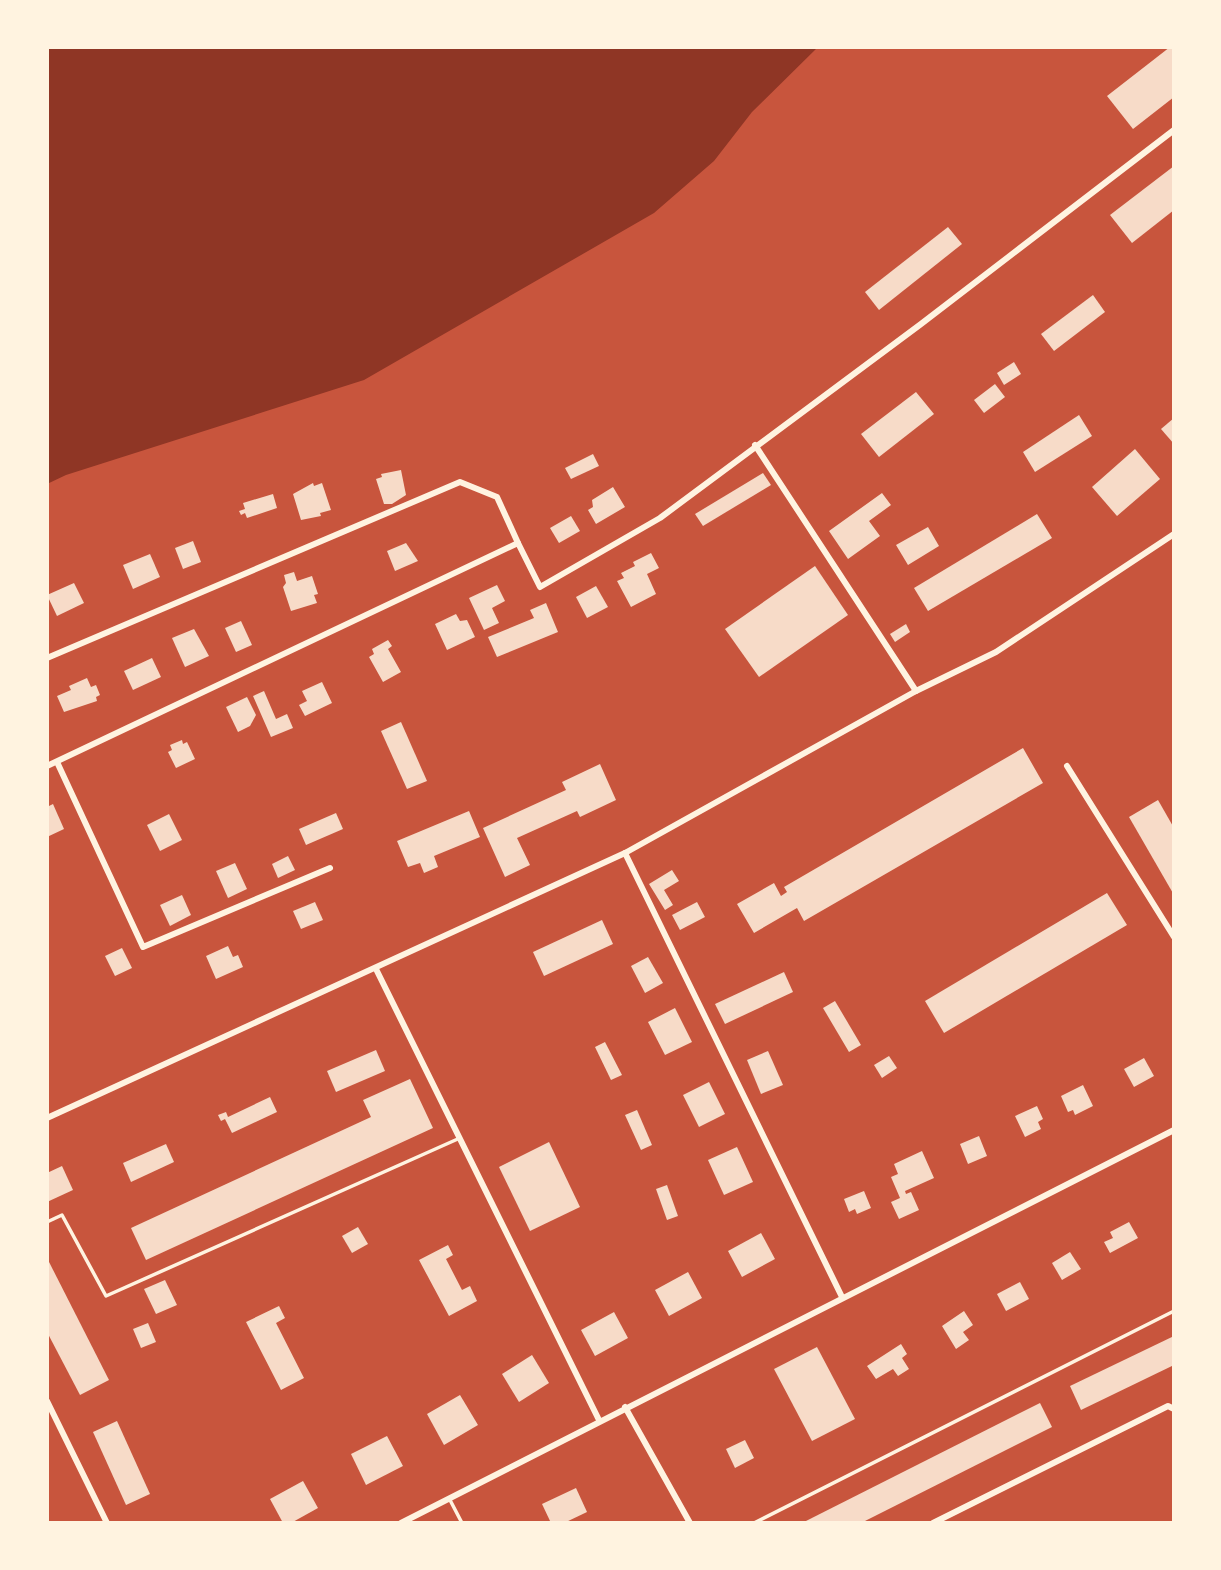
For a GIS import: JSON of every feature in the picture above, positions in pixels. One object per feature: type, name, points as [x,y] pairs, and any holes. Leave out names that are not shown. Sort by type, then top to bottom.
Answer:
[{"type":"street","points":[[47,658],[460,482],[497,497],[540,587],[660,518],[755,444],[921,324],[1174,130]]},
{"type":"street","points":[[755,444],[916,691]]},
{"type":"street","points":[[47,1118],[625,853],[916,691],[996,652],[1174,534]]},
{"type":"street","points":[[47,766],[518,543]]},
{"type":"street","points":[[57,762],[143,947],[330,868]]},
{"type":"street","points":[[1068,766],[1174,937]]},
{"type":"street","points":[[625,853],[842,1297]]},
{"type":"street","points":[[376,969],[600,1420]]},
{"type":"street","points":[[401,1523],[1174,1130]]},
{"type":"street","points":[[47,1401],[107,1523]]},
{"type":"street","points":[[933,1523],[1168,1406],[1174,1409]]},
{"type":"street","points":[[625,1407],[690,1523]]},
{"type":"lane","points":[[47,1222],[62,1215],[106,1296],[460,1138]]},
{"type":"lane","points":[[754,1523],[1174,1311]]},
{"type":"lane","points":[[449,1498],[462,1523]]},
{"type":"shaded area","points":[[47,47],[818,47],[752,112],[714,161],[654,213],[364,380],[66,475],[47,484]]},
{"type":"building","points":[[1170,47],[1174,47],[1174,97],[1133,129],[1107,96]]},
{"type":"building","points":[[1174,166],[1174,210],[1132,243],[1110,215]]},
{"type":"building","points":[[948,227],[962,244],[879,310],[865,292]]},
{"type":"building","points":[[1093,295],[1105,312],[1054,351],[1041,334]]},
{"type":"building","points":[[1014,362],[1021,374],[1004,385],[997,373]]},
{"type":"building","points":[[995,384],[1005,397],[984,413],[974,400]]},
{"type":"building","points":[[916,392],[934,414],[879,457],[861,434]]},
{"type":"building","points":[[1079,415],[1092,436],[1035,472],[1023,452]]},
{"type":"building","points":[[1174,418],[1174,444],[1161,429]]},
{"type":"building","points":[[1135,449],[1160,479],[1117,516],[1092,487]]},
{"type":"building","points":[[593,454],[599,466],[571,479],[565,468]]},
{"type":"building","points":[[401,470],[406,495],[392,504],[384,504],[376,479],[382,477],[381,474]]},
{"type":"building","points":[[763,473],[771,485],[703,526],[695,514]]},
{"type":"building","points":[[313,483],[314,486],[322,483],[331,510],[320,513],[321,516],[301,520],[293,494]]},
{"type":"building","points":[[613,487],[625,507],[596,524],[588,510],[593,507],[592,500]]},
{"type":"building","points":[[882,493],[891,505],[869,521],[880,536],[848,559],[829,531]]},
{"type":"building","points":[[273,494],[277,508],[247,518],[245,513],[241,515],[239,511],[245,509],[243,503]]},
{"type":"building","points":[[1037,514],[1052,538],[928,611],[914,588]]},
{"type":"building","points":[[571,516],[580,531],[559,543],[550,528]]},
{"type":"building","points":[[928,527],[939,546],[908,565],[896,545]]},
{"type":"building","points":[[193,541],[201,562],[183,569],[175,548]]},
{"type":"building","points":[[406,543],[418,561],[395,571],[387,551]]},
{"type":"building","points":[[651,553],[659,568],[647,574],[656,594],[631,607],[617,581],[624,578],[621,573],[635,566],[633,562]]},
{"type":"building","points":[[150,554],[160,577],[133,589],[123,565]]},
{"type":"building","points":[[815,566],[848,615],[759,677],[725,629]]},
{"type":"building","points":[[294,572],[297,581],[312,576],[318,594],[314,595],[317,603],[291,611],[283,587],[286,583],[284,575]]},
{"type":"building","points":[[74,583],[84,603],[57,616],[47,595]]},
{"type":"building","points":[[497,585],[505,601],[492,608],[499,623],[484,630],[469,598]]},
{"type":"building","points":[[596,586],[608,607],[587,618],[576,597]]},
{"type":"building","points":[[546,603],[558,632],[497,657],[488,637],[534,618],[530,610]]},
{"type":"building","points":[[456,614],[460,621],[467,620],[475,637],[447,650],[435,624]]},
{"type":"building","points":[[241,621],[252,645],[236,652],[225,628]]},
{"type":"building","points":[[906,624],[910,632],[895,642],[890,634]]},
{"type":"building","points":[[194,629],[209,656],[185,667],[172,638]]},
{"type":"building","points":[[388,640],[392,646],[388,649],[401,672],[383,682],[369,657],[374,654],[372,649]]},
{"type":"building","points":[[152,658],[161,677],[133,690],[124,671]]},
{"type":"building","points":[[87,678],[91,687],[96,685],[100,695],[96,697],[97,701],[64,712],[57,696],[71,690],[69,686]]},
{"type":"building","points":[[322,682],[332,703],[305,716],[299,705],[307,701],[302,691]]},
{"type":"building","points":[[264,691],[276,719],[287,714],[293,728],[271,737],[253,696]]},
{"type":"building","points":[[247,697],[256,715],[250,726],[238,732],[226,707]]},
{"type":"building","points":[[401,722],[427,781],[407,789],[381,731]]},
{"type":"building","points":[[182,740],[183,744],[187,742],[195,759],[176,768],[168,752],[172,750],[170,745]]},
{"type":"building","points":[[1023,748],[1043,783],[804,921],[797,908],[754,933],[737,904],[774,883],[781,896],[787,892],[784,887]]},
{"type":"building","points":[[600,764],[616,800],[580,817],[577,811],[517,838],[530,865],[505,877],[483,828],[566,790],[562,782]]},
{"type":"building","points":[[1158,800],[1174,828],[1174,895],[1129,817]]},
{"type":"building","points":[[53,804],[64,829],[47,837],[47,807]]},
{"type":"building","points":[[469,811],[480,837],[434,856],[438,867],[424,873],[420,863],[408,867],[397,841]]},
{"type":"building","points":[[336,813],[343,829],[306,845],[299,829]]},
{"type":"building","points":[[169,814],[182,840],[160,851],[147,825]]},
{"type":"building","points":[[288,856],[295,870],[278,878],[272,864]]},
{"type":"building","points":[[235,863],[247,889],[228,898],[216,871]]},
{"type":"building","points":[[672,870],[679,881],[664,890],[673,905],[665,910],[649,884]]},
{"type":"building","points":[[1107,893],[1127,925],[944,1033],[925,1001]]},
{"type":"building","points":[[182,895],[191,915],[170,926],[160,905]]},
{"type":"building","points":[[315,902],[323,920],[301,929],[293,911]]},
{"type":"building","points":[[697,902],[705,917],[680,930],[672,915]]},
{"type":"building","points":[[602,920],[613,944],[544,976],[533,952]]},
{"type":"building","points":[[228,946],[233,957],[238,955],[243,967],[216,979],[206,956]]},
{"type":"building","points":[[122,948],[132,968],[115,976],[105,956]]},
{"type":"building","points":[[648,957],[663,983],[645,993],[631,966]]},
{"type":"building","points":[[784,972],[793,992],[725,1024],[715,1004]]},
{"type":"building","points":[[835,1001],[861,1045],[849,1052],[823,1008]]},
{"type":"building","points":[[675,1008],[692,1042],[665,1055],[648,1022]]},
{"type":"building","points":[[605,1042],[622,1075],[611,1080],[595,1047]]},
{"type":"building","points":[[376,1050],[385,1071],[336,1092],[327,1071]]},
{"type":"building","points":[[768,1051],[783,1085],[761,1094],[747,1060]]},
{"type":"building","points":[[889,1056],[897,1068],[882,1078],[874,1065]]},
{"type":"building","points":[[1144,1058],[1154,1076],[1134,1087],[1124,1069]]},
{"type":"building","points":[[410,1079],[433,1128],[146,1260],[131,1228],[371,1117],[363,1100]]},
{"type":"building","points":[[709,1082],[725,1114],[699,1127],[683,1095]]},
{"type":"building","points":[[1083,1085],[1093,1106],[1075,1115],[1073,1110],[1068,1112],[1061,1096]]},
{"type":"building","points":[[270,1097],[277,1112],[232,1133],[225,1119],[221,1121],[218,1115],[226,1112],[228,1117]]},
{"type":"building","points":[[1037,1106],[1043,1119],[1038,1122],[1041,1129],[1025,1137],[1015,1116]]},
{"type":"building","points":[[637,1110],[652,1145],[641,1150],[625,1115]]},
{"type":"building","points":[[979,1136],[987,1156],[968,1164],[960,1144]]},
{"type":"building","points":[[549,1142],[580,1207],[530,1231],[499,1167]]},
{"type":"building","points":[[166,1144],[174,1162],[131,1182],[123,1163]]},
{"type":"building","points":[[737,1147],[753,1182],[724,1195],[708,1160]]},
{"type":"building","points":[[922,1151],[934,1178],[905,1191],[906,1194],[911,1192],[919,1210],[899,1219],[891,1202],[900,1198],[891,1177],[898,1174],[894,1164]]},
{"type":"building","points":[[62,1166],[73,1190],[47,1202],[47,1173]]},
{"type":"building","points":[[667,1185],[678,1216],[667,1220],[656,1189]]},
{"type":"building","points":[[864,1191],[871,1208],[857,1214],[855,1209],[849,1212],[844,1199]]},
{"type":"building","points":[[1129,1222],[1138,1238],[1110,1253],[1104,1242],[1113,1238],[1110,1232]]},
{"type":"building","points":[[358,1227],[368,1244],[352,1253],[342,1236]]},
{"type":"building","points":[[761,1233],[775,1259],[742,1277],[728,1251]]},
{"type":"building","points":[[448,1245],[453,1255],[446,1259],[462,1290],[470,1286],[477,1301],[449,1316],[419,1260]]},
{"type":"building","points":[[1070,1252],[1081,1269],[1062,1280],[1052,1263]]},
{"type":"building","points":[[47,1258],[109,1380],[80,1395],[47,1332]]},
{"type":"building","points":[[688,1272],[702,1298],[669,1316],[655,1290]]},
{"type":"building","points":[[165,1280],[177,1305],[156,1314],[144,1289]]},
{"type":"building","points":[[1020,1282],[1029,1299],[1006,1311],[997,1294]]},
{"type":"building","points":[[279,1306],[285,1318],[276,1323],[304,1378],[281,1390],[246,1322]]},
{"type":"building","points":[[964,1311],[973,1325],[963,1332],[969,1340],[956,1349],[942,1326]]},
{"type":"building","points":[[614,1312],[628,1338],[595,1356],[581,1330]]},
{"type":"building","points":[[148,1323],[156,1342],[141,1348],[133,1329]]},
{"type":"building","points":[[1174,1336],[1174,1365],[1081,1410],[1070,1386]]},
{"type":"building","points":[[901,1344],[907,1354],[902,1358],[909,1369],[898,1376],[893,1369],[876,1379],[867,1366]]},
{"type":"building","points":[[817,1347],[855,1419],[812,1441],[774,1369]]},
{"type":"building","points":[[532,1355],[549,1383],[519,1402],[502,1374]]},
{"type":"building","points":[[460,1395],[478,1425],[444,1445],[427,1414]]},
{"type":"building","points":[[1040,1403],[1052,1427],[861,1523],[802,1523]]},
{"type":"building","points":[[117,1421],[150,1494],[126,1505],[93,1432]]},
{"type":"building","points":[[387,1436],[403,1466],[366,1485],[351,1454]]},
{"type":"building","points":[[745,1440],[754,1458],[735,1468],[726,1449]]},
{"type":"building","points":[[303,1481],[318,1508],[291,1523],[283,1523],[270,1499]]},
{"type":"building","points":[[576,1488],[587,1512],[564,1523],[551,1523],[542,1504]]}]
